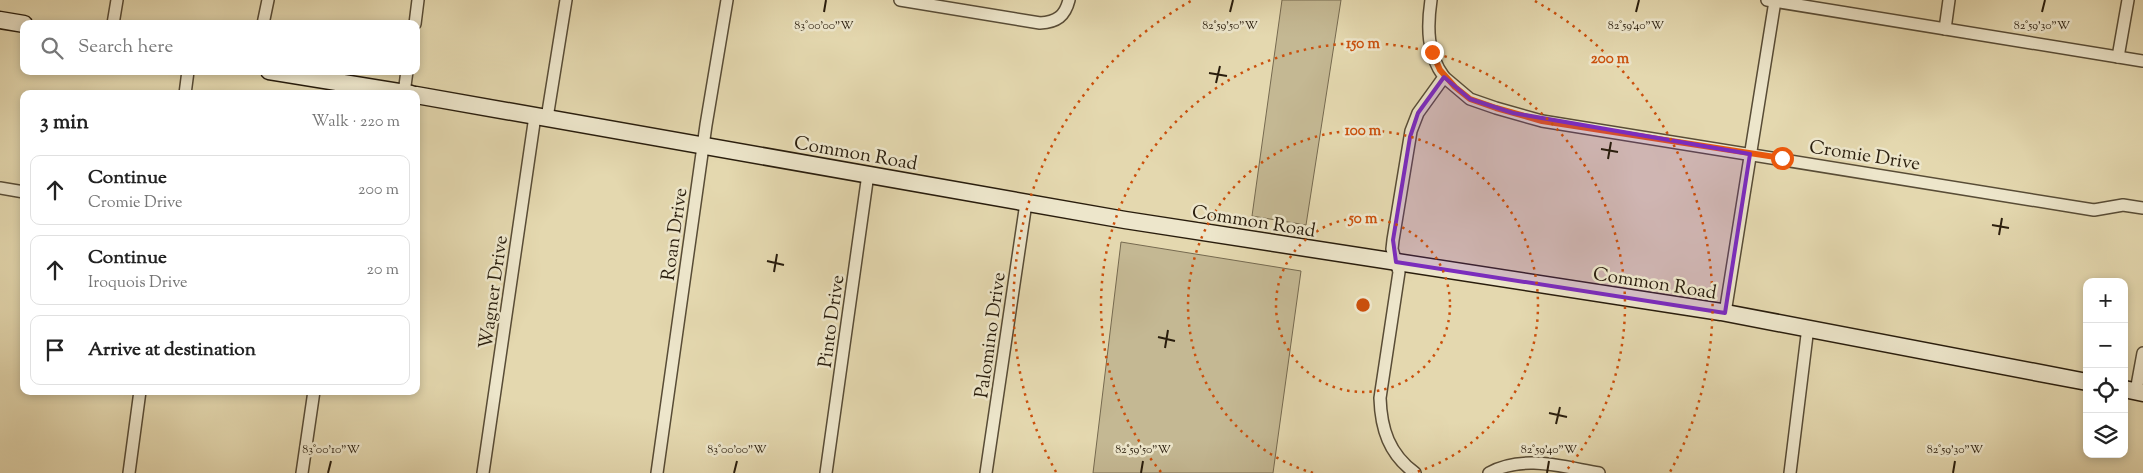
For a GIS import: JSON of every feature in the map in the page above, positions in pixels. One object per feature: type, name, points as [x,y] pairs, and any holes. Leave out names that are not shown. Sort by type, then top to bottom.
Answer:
[{"type":"street","points":[[114,20],[117,0]]},
{"type":"street","points":[[264,20],[268,0]]},
{"type":"street","points":[[416,20],[418,0]]},
{"type":"street","name":"Wagner Drive","points":[[483,473],[541,117],[566,0]]},
{"type":"street","name":"Roan Drive","points":[[657,473],[703,146],[727,0]]},
{"type":"street","points":[[902,0],[1040,23],[1051,22],[1061,17],[1067,9],[1069,0]]},
{"type":"street","points":[[1415,473],[1402,462],[1390,447],[1380,418],[1380,398],[1399,272],[1392,249],[1393,240],[1410,137],[1418,113],[1444,77],[1436,64],[1429,36],[1431,0]]},
{"type":"street","points":[[1944,29],[1949,0]]},
{"type":"street","points":[[2118,57],[2128,0]]},
{"type":"street","points":[[1725,313],[1750,154],[1771,1],[2143,61]]},
{"type":"street","points":[[0,20],[20,23]]},
{"type":"street","points":[[186,90],[187,75]]},
{"type":"street","name":"Common Road","points":[[289,75],[362,90]]},
{"type":"street","points":[[408,75],[409,90]]},
{"type":"street","name":"Cromie Drive","points":[[1444,77],[1470,99],[1513,114],[1542,121],[2094,210],[2123,205],[2143,208]]},
{"type":"street","name":"Common Road","points":[[420,96],[1137,222],[1725,313],[2083,381]]},
{"type":"street","name":"Pinto Drive","points":[[826,473],[868,174]]},
{"type":"street","points":[[0,188],[20,191]]},
{"type":"street","name":"Palomino Drive","points":[[986,473],[1026,203]]},
{"type":"street","points":[[1790,473],[1808,328]]},
{"type":"street","points":[[2135,391],[2143,352]]},
{"type":"street","points":[[129,473],[139,395]]},
{"type":"street","points":[[302,473],[313,395]]},
{"type":"street","points":[[1489,473],[1518,463],[1599,473]]},
{"type":"highlighted area","points":[[1444,77],[1470,99],[1513,113],[1750,154],[1725,313],[1396,262],[1393,240],[1410,137],[1418,113]]},
{"type":"shaded area","points":[[1282,0],[1341,0],[1306,225],[1252,216]]},
{"type":"shaded area","points":[[1121,242],[1301,271],[1273,473],[1093,473]]},
{"type":"route","points":[[1432,52],[1436,64],[1444,77],[1470,99],[1513,114],[1542,121],[1782,158]]}]
